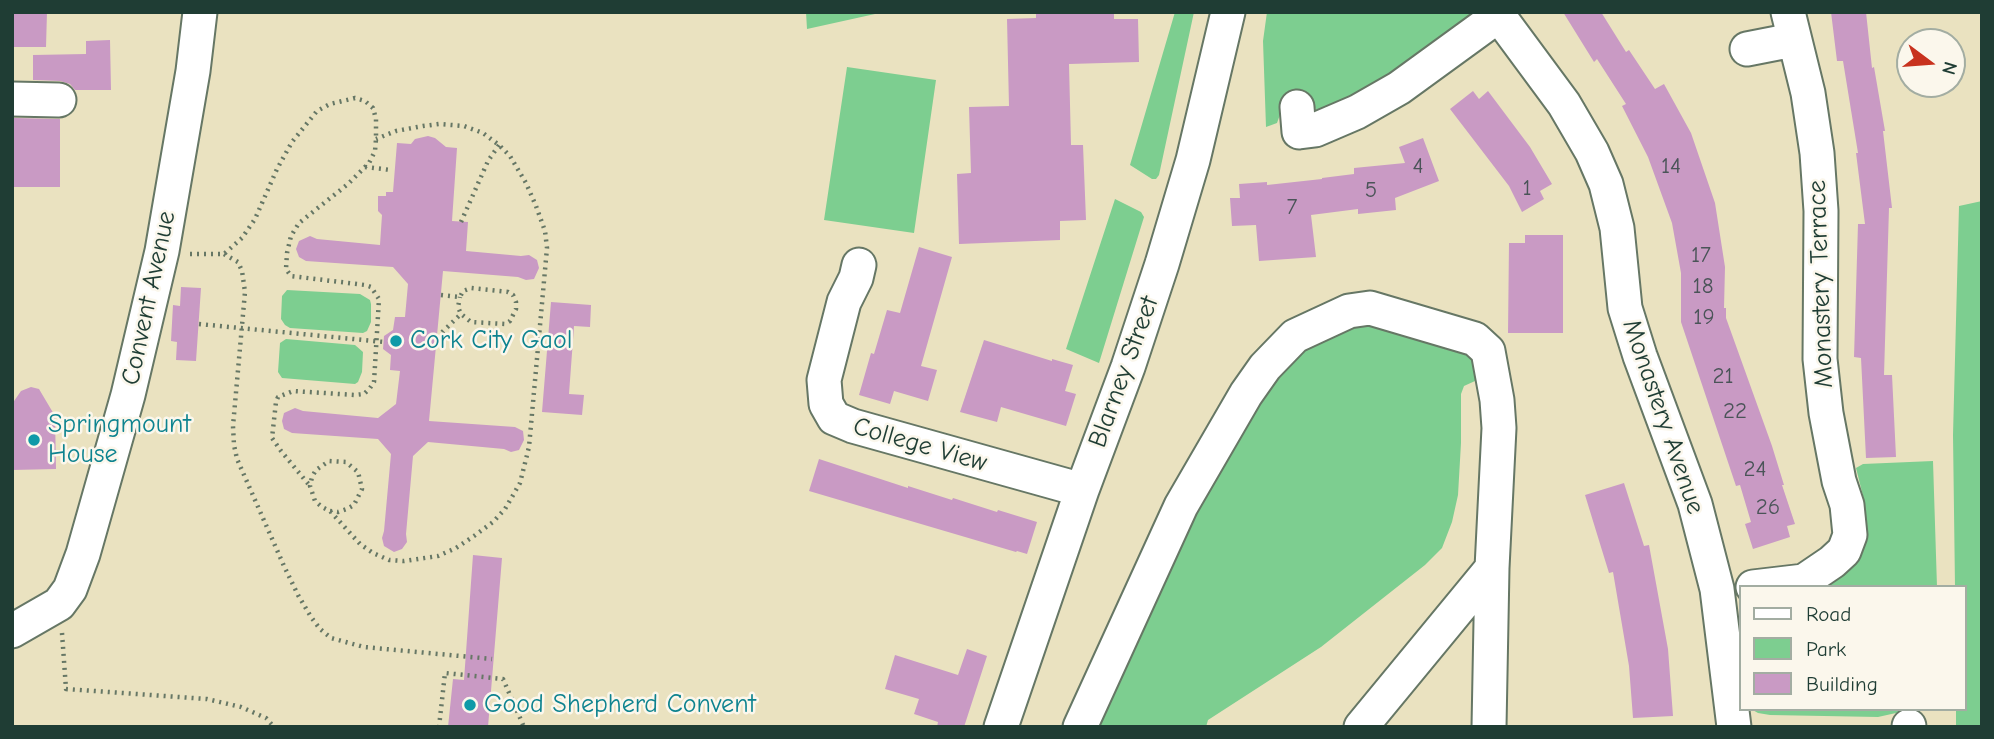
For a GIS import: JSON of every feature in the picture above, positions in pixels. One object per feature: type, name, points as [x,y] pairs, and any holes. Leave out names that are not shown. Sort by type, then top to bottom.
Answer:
[{"type":"street","name":"Convent Avenue","points":[[60,604],[70,589],[83,554],[128,395],[162,251],[193,71],[200,12]]},
{"type":"street","name":"Blarney Street","points":[[1001,727],[1162,264],[1193,160],[1228,12]]},
{"type":"street","points":[[1298,120],[1315,130],[1367,106],[1399,88],[1497,14]]},
{"type":"street","name":"Monastery Avenue","points":[[1497,14],[1564,104],[1601,171],[1618,228],[1625,308],[1640,356],[1729,588],[1734,727]]},
{"type":"street","name":"Monastery Terrace","points":[[1747,49],[1790,26],[1808,93],[1817,153],[1821,211],[1818,332],[1823,392],[1839,481],[1847,505],[1850,536],[1844,551],[1804,581],[1770,585]]},
{"type":"street","points":[[12,99],[59,100]]},
{"type":"street","name":"College View","points":[[859,265],[856,278],[844,302],[824,380],[826,404],[834,418],[853,426],[1082,490]]},
{"type":"street","points":[[1080,727],[1181,506],[1246,394],[1265,367],[1295,336],[1349,311],[1370,308],[1475,339],[1488,351],[1499,428],[1492,568],[1489,727]]},
{"type":"street","points":[[1361,727],[1492,568]]},
{"type":"street","points":[[12,631],[60,604]]},
{"type":"path","points":[[224,254],[242,238],[255,219],[292,142],[317,111],[330,104],[355,98],[365,101],[373,108],[376,119],[375,151],[365,167],[348,184],[299,223],[291,236],[286,269],[291,276],[298,278],[371,287],[379,299],[380,342],[374,382],[364,394],[293,391],[278,397],[272,422],[272,438],[310,486],[315,501],[330,511],[360,544],[389,560],[438,556],[456,548],[493,522],[505,509],[520,483],[529,447],[547,248],[545,231],[536,205],[517,168],[499,145],[483,133],[464,126],[439,124],[411,128],[376,139]]},
{"type":"path","points":[[461,222],[488,161],[499,145]]},
{"type":"path","points":[[365,167],[391,170]]},
{"type":"path","points":[[162,251],[197,255],[224,254],[238,262],[242,271],[245,292],[233,426],[236,452],[242,472],[298,596],[320,629],[331,638],[364,647],[492,659]]},
{"type":"path","points":[[471,288],[508,292],[516,302],[513,316],[505,324],[471,322],[461,314],[458,307],[460,297],[463,291],[471,288]]},
{"type":"path","points":[[441,295],[460,297]]},
{"type":"path","points":[[437,337],[461,314]]},
{"type":"path","points":[[199,324],[380,342]]},
{"type":"path","points":[[310,486],[316,470],[329,461],[346,462],[358,472],[362,489],[354,505],[338,512],[330,511]]},
{"type":"path","points":[[60,604],[66,689],[207,699],[241,707],[266,718],[274,727]]},
{"type":"path","points":[[439,727],[445,673],[503,679],[524,727]]},
{"type":"green space","points":[[806,12],[875,12],[875,14],[807,29]]},
{"type":"green space","points":[[1175,12],[1194,12],[1159,175],[1152,179],[1130,165]]},
{"type":"green space","points":[[1267,12],[1471,12],[1474,19],[1409,67],[1329,113],[1317,110],[1310,104],[1282,109],[1277,123],[1266,127],[1263,41]]},
{"type":"green space","points":[[847,67],[936,80],[914,233],[824,220]]},
{"type":"green space","points":[[1115,199],[1141,212],[1144,217],[1099,363],[1066,349]]},
{"type":"green space","points":[[1982,201],[1982,727],[1956,727],[1956,711],[1966,711],[1966,585],[1955,585],[1953,435],[1959,206]]},
{"type":"green space","points":[[287,290],[360,294],[370,300],[371,304],[371,322],[367,331],[363,333],[290,328],[281,319],[282,296]]},
{"type":"green space","points":[[1364,317],[1466,347],[1486,376],[1464,386],[1461,394],[1458,495],[1442,548],[1425,565],[1321,647],[1208,720],[1206,727],[1091,727],[1158,573],[1254,396],[1304,341]]},
{"type":"green space","points":[[286,339],[355,345],[363,352],[362,372],[358,382],[355,384],[282,378],[278,372],[280,343]]},
{"type":"green space","points":[[1933,461],[1937,585],[1824,585],[1864,527],[1864,500],[1856,468],[1863,464]]},
{"type":"green space","points":[[1754,711],[1905,711],[1878,717]]},
{"type":"building","points":[[12,12],[47,12],[46,47],[12,47]]},
{"type":"building","points":[[1036,12],[1114,12],[1114,19],[1138,19],[1139,62],[1069,64],[1071,145],[1083,145],[1086,220],[1060,221],[1060,240],[959,244],[957,174],[971,173],[969,107],[1009,106],[1007,19],[1036,18]]},
{"type":"building","points":[[1563,12],[1601,12],[1626,52],[1629,50],[1655,89],[1664,84],[1691,133],[1715,203],[1725,267],[1726,318],[1784,485],[1795,524],[1787,526],[1790,537],[1753,549],[1745,524],[1751,522],[1740,485],[1736,486],[1681,322],[1681,273],[1672,223],[1648,157],[1622,106],[1626,104],[1597,59],[1594,62]]},
{"type":"building","points":[[1831,12],[1866,12],[1872,68],[1874,67],[1885,131],[1892,208],[1889,208],[1884,375],[1892,375],[1896,457],[1866,458],[1861,358],[1854,357],[1858,224],[1865,224],[1858,153],[1843,61],[1837,61]]},
{"type":"building","points":[[110,40],[111,90],[75,90],[70,84],[60,81],[33,80],[33,55],[86,54],[86,41]]},
{"type":"building","points":[[1473,91],[1479,99],[1488,91],[1530,147],[1552,184],[1540,191],[1544,199],[1522,212],[1509,186],[1450,109]]},
{"type":"building","points":[[14,118],[60,119],[60,187],[12,187]]},
{"type":"building","points":[[428,136],[446,147],[457,148],[452,221],[468,222],[466,251],[529,255],[537,260],[539,268],[534,279],[526,280],[518,277],[443,271],[429,421],[515,427],[523,431],[524,440],[519,450],[511,452],[504,449],[428,442],[413,456],[407,542],[402,549],[394,552],[384,546],[382,538],[391,454],[378,439],[292,433],[284,429],[282,421],[284,413],[295,408],[378,418],[396,404],[400,371],[390,370],[391,355],[383,349],[384,336],[393,330],[395,317],[405,317],[408,284],[393,267],[306,261],[299,257],[296,249],[299,241],[310,236],[380,245],[382,215],[378,211],[378,196],[393,192],[397,143],[411,144],[415,139]]},
{"type":"building","points":[[1423,138],[1439,181],[1395,198],[1396,210],[1358,214],[1358,209],[1311,215],[1316,257],[1259,261],[1256,225],[1232,226],[1230,198],[1240,198],[1239,184],[1267,182],[1267,185],[1322,179],[1354,174],[1354,168],[1405,163],[1399,147]]},
{"type":"building","points":[[1525,235],[1563,235],[1563,333],[1508,333],[1509,243],[1525,243]]},
{"type":"building","points":[[919,247],[952,257],[921,366],[937,370],[928,401],[894,391],[890,404],[859,395],[887,310],[900,313]]},
{"type":"building","points":[[181,287],[201,288],[196,361],[176,360],[177,342],[171,341],[173,305],[180,306]]},
{"type":"building","points":[[551,302],[591,305],[590,327],[574,326],[569,394],[584,395],[582,415],[542,412]]},
{"type":"building","points":[[984,340],[1073,365],[1065,391],[1076,394],[1066,426],[1001,407],[997,422],[960,412]]},
{"type":"building","name":"Springmount House","points":[[31,387],[39,389],[55,416],[56,469],[12,470],[12,404],[21,391]]},
{"type":"building","points":[[819,459],[908,488],[1037,522],[1027,554],[809,491]]},
{"type":"building","points":[[1624,483],[1644,546],[1649,545],[1668,649],[1673,716],[1633,718],[1629,666],[1613,572],[1609,573],[1585,495]]},
{"type":"building","points":[[473,555],[502,558],[488,727],[448,727],[453,679],[464,680]]},
{"type":"building","points":[[967,649],[987,656],[964,727],[937,727],[938,722],[914,714],[919,699],[885,689],[895,655],[958,675]]},
{"type":"place","name":"Cork City Gaol","points":[[396,341]]},
{"type":"place","name":"Springmount House","points":[[34,440]]},
{"type":"place","name":"Good Shepherd Convent","points":[[470,705]]}]
